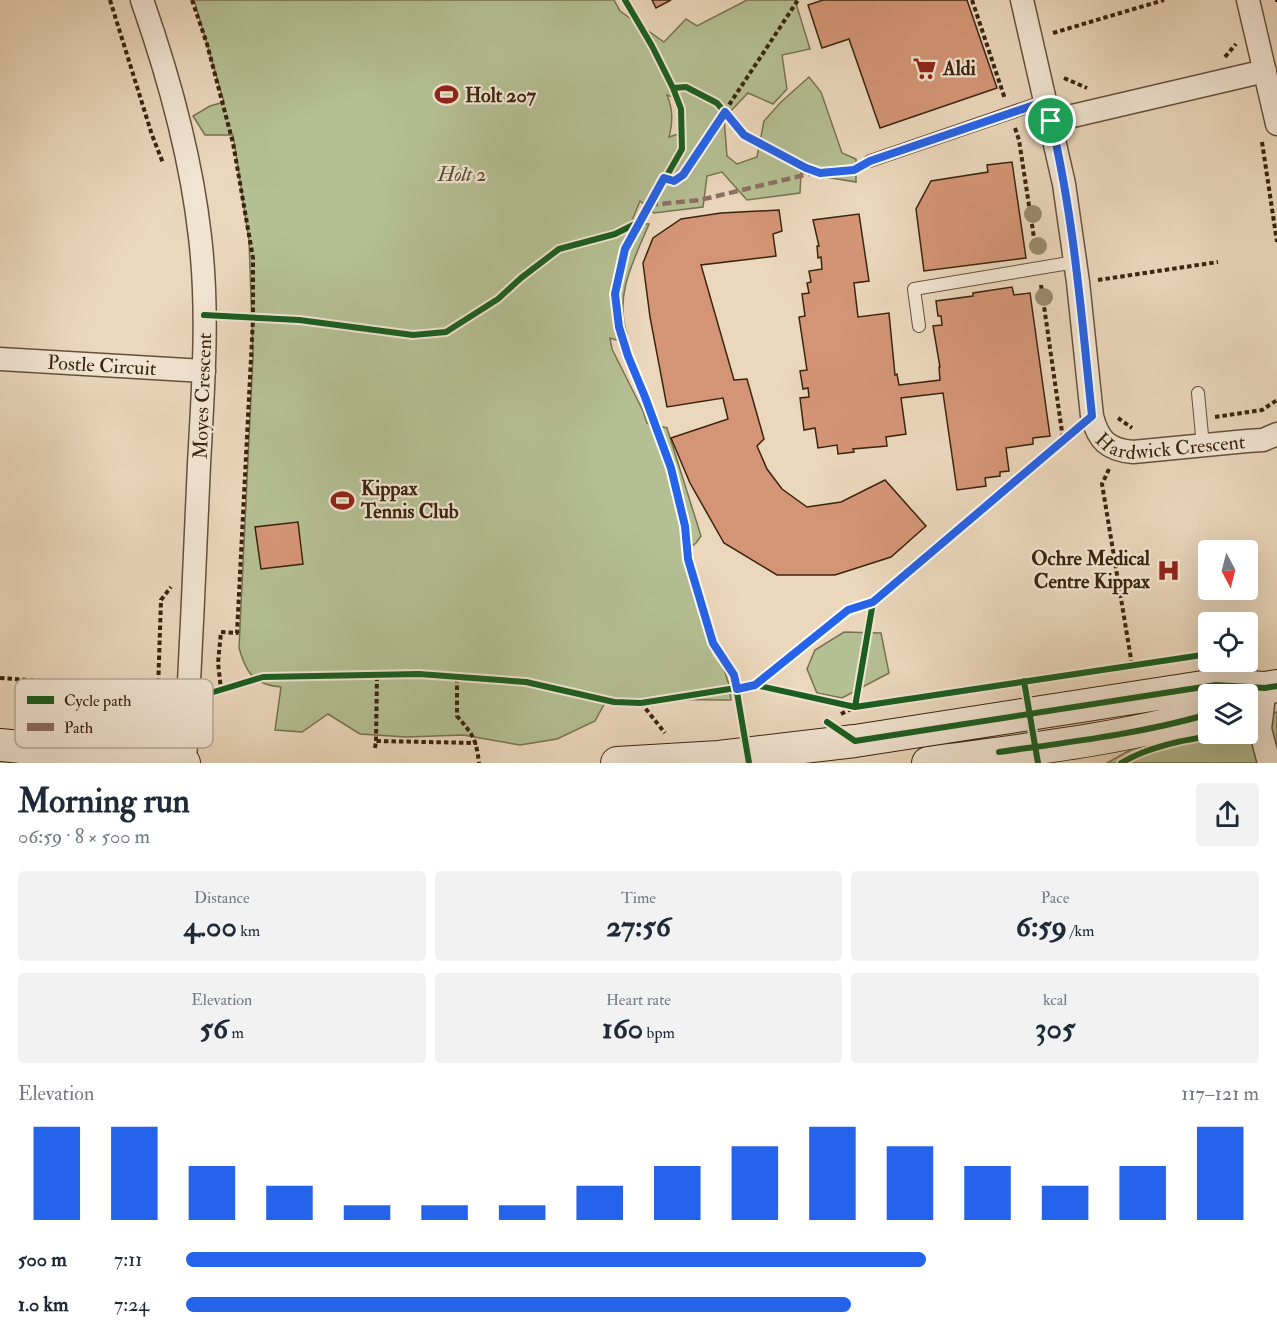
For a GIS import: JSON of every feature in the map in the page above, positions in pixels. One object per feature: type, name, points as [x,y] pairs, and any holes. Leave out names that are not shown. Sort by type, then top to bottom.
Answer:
[{"type":"main road","points":[[617,763],[719,757],[855,741],[1216,685],[1263,690]]},
{"type":"main road","points":[[928,763],[999,758],[1170,725],[1198,717]]},
{"type":"main road","points":[[992,720],[999,758]]},
{"type":"main road","points":[[1072,763],[1123,734]]},
{"type":"main road","points":[[0,745],[15,746]]},
{"type":"main road","points":[[31,748],[184,763]]},
{"type":"street","name":"Moyes Crescent","points":[[142,0],[170,87],[192,176],[201,239],[204,371],[188,679]]},
{"type":"street","name":"Hardwick Crescent","points":[[1022,0],[1064,184],[1092,416],[1098,435],[1112,447],[1121,451],[1153,451],[1263,440],[1277,434]]},
{"type":"street","points":[[1248,0],[1265,71],[1269,131]]},
{"type":"street","points":[[1048,111],[1265,71]]},
{"type":"street","name":"Postle Circuit","points":[[0,359],[204,371]]},
{"type":"street","points":[[1263,690],[1260,729],[1269,763]]},
{"type":"street","name":"Moyes Crescent","points":[[184,763],[185,748]]},
{"type":"lane","points":[[870,161],[1010,113],[1048,111]]},
{"type":"lane","points":[[919,326],[914,289],[1038,267],[1076,272]]},
{"type":"lane","points":[[1198,393],[1203,446]]},
{"type":"path","points":[[110,0],[152,135],[166,171]]},
{"type":"path","points":[[192,0],[207,44],[233,143],[253,258],[253,318],[237,633],[221,632],[218,663],[221,689]]},
{"type":"path","points":[[664,178],[674,181],[683,175],[723,110],[798,0]]},
{"type":"path","points":[[973,0],[1019,140],[1062,440]]},
{"type":"path","points":[[1053,42],[1050,33],[1164,0]]},
{"type":"path","points":[[1218,62],[1236,43]]},
{"type":"path","points":[[1062,70],[1065,79],[1093,90]]},
{"type":"path","points":[[723,110],[731,120]]},
{"type":"path","points":[[1269,131],[1277,242]]},
{"type":"path","points":[[659,187],[670,169]]},
{"type":"path","points":[[1041,287],[1076,272],[1218,262]]},
{"type":"path","points":[[244,318],[265,318]]},
{"type":"path","points":[[1200,419],[1262,410],[1277,400]]},
{"type":"path","points":[[1062,440],[1092,416]]},
{"type":"path","points":[[1108,469],[1102,484],[1132,665]]},
{"type":"path","points":[[158,679],[161,600],[171,588],[171,577]]},
{"type":"path","points":[[1121,667],[1143,664]]},
{"type":"path","points":[[366,674],[388,674]]},
{"type":"path","points":[[375,748],[377,674]]},
{"type":"path","points":[[448,677],[469,678]]},
{"type":"path","points":[[0,678],[15,679]]},
{"type":"path","points":[[457,678],[457,716],[473,734],[477,743],[479,763]]},
{"type":"path","points":[[214,692],[232,686]]},
{"type":"path","points":[[855,707],[857,695]]},
{"type":"path","points":[[632,703],[651,702]]},
{"type":"path","points":[[844,705],[855,707],[866,705]]},
{"type":"path","points":[[376,741],[477,743]]},
{"type":"green space","name":"Holt 2","points":[[194,0],[614,0],[620,11],[664,42],[686,19],[697,26],[747,0],[795,0],[810,49],[782,55],[787,89],[773,104],[748,93],[724,118],[727,156],[737,164],[757,157],[764,121],[809,77],[821,92],[842,153],[856,159],[856,182],[801,173],[800,193],[747,200],[722,172],[707,176],[703,207],[654,213],[640,201],[631,223],[649,224],[632,264],[624,292],[624,320],[627,334],[616,340],[610,338],[612,349],[647,423],[667,428],[701,536],[687,550],[729,685],[731,700],[607,699],[595,721],[557,739],[520,745],[463,735],[406,737],[360,734],[328,714],[302,732],[275,730],[281,687],[264,684],[252,676],[239,648],[253,355],[249,240],[233,135],[205,135],[193,116],[210,106],[224,102]],"holes":[[[667,95],[681,100],[684,132],[669,137],[672,116]]]},
{"type":"green space","points":[[844,632],[881,633],[889,673],[842,698],[817,693],[807,669],[815,650]]},
{"type":"green space","points":[[1277,712],[1277,763],[1107,763],[1150,739],[1198,728],[1198,744],[1258,744],[1258,716]]},
{"type":"building","points":[[652,0],[671,0],[656,8]]},
{"type":"building","name":"Aldi","points":[[823,0],[967,0],[997,88],[880,128],[849,39],[822,48],[808,5]]},
{"type":"building","points":[[1012,162],[1026,258],[924,271],[916,209],[931,181],[988,172],[987,165]]},
{"type":"building","points":[[779,210],[782,231],[773,234],[776,256],[701,265],[734,380],[747,379],[764,439],[757,446],[767,469],[782,489],[807,507],[841,502],[885,480],[926,526],[891,557],[835,575],[777,575],[724,543],[690,483],[671,438],[728,419],[723,398],[667,407],[650,317],[643,263],[653,238],[681,219],[721,213]]},
{"type":"building","points":[[859,214],[869,281],[854,283],[858,317],[889,313],[895,375],[897,374],[899,385],[940,380],[933,326],[942,325],[936,301],[1012,287],[1014,295],[1030,293],[1050,436],[1033,438],[1033,444],[1006,448],[1009,471],[1000,472],[1000,476],[985,478],[986,486],[957,490],[943,393],[901,398],[906,434],[886,437],[887,446],[853,449],[854,452],[838,454],[837,445],[818,448],[815,428],[804,430],[800,398],[809,397],[808,388],[803,389],[800,371],[807,370],[799,317],[805,316],[802,294],[809,293],[807,283],[811,282],[809,271],[822,269],[821,257],[818,258],[817,246],[819,246],[813,220]]},
{"type":"building","points":[[298,522],[303,564],[261,569],[255,527]]},
{"type":"marked path","points":[[649,205],[700,200],[813,173]]},
{"type":"cycle path","points":[[625,0],[673,88],[681,109],[682,149],[625,249],[615,294],[619,327],[671,468],[685,526],[688,559],[713,643],[718,654],[734,675],[749,763]]},
{"type":"cycle path","points":[[673,88],[686,87],[717,103],[744,135],[806,168],[820,173],[854,169],[870,161]]},
{"type":"cycle path","points":[[204,315],[299,320],[413,335],[446,332],[498,299],[559,249],[615,234],[639,222]]},
{"type":"cycle path","points":[[213,692],[263,677],[419,674],[526,682],[614,702],[641,703],[755,685],[848,610],[873,602],[1092,416]]},
{"type":"cycle path","points":[[855,707],[873,602]]},
{"type":"cycle path","points":[[755,685],[855,707],[1198,656]]},
{"type":"cycle path","points":[[1024,681],[1038,763]]},
{"type":"cycle path","points":[[827,722],[855,741],[1216,685],[1265,688],[1277,686]]},
{"type":"cycle path","points":[[999,752],[1131,732],[1198,717]]},
{"type":"cycle path","points":[[1121,763],[1157,747],[1198,738]]},
{"type":"place","name":"Aldi","points":[[925,68]]},
{"type":"place","name":"Holt 207","points":[[447,95]]},
{"type":"place","name":"Kippax Tennis Club","points":[[343,500]]},
{"type":"place","name":"Ochre Medical Centre Kippax","points":[[1168,570]]},
{"type":"route","points":[[1046,101],[1051,121],[1064,184],[1078,282],[1092,416],[873,602],[848,610],[755,685],[737,689],[734,675],[718,654],[713,643],[688,559],[685,526],[671,468],[619,327],[615,294],[625,249],[639,222],[664,178],[674,181],[683,175],[725,112],[744,135],[820,173],[854,170],[870,161],[1046,101]]}]
